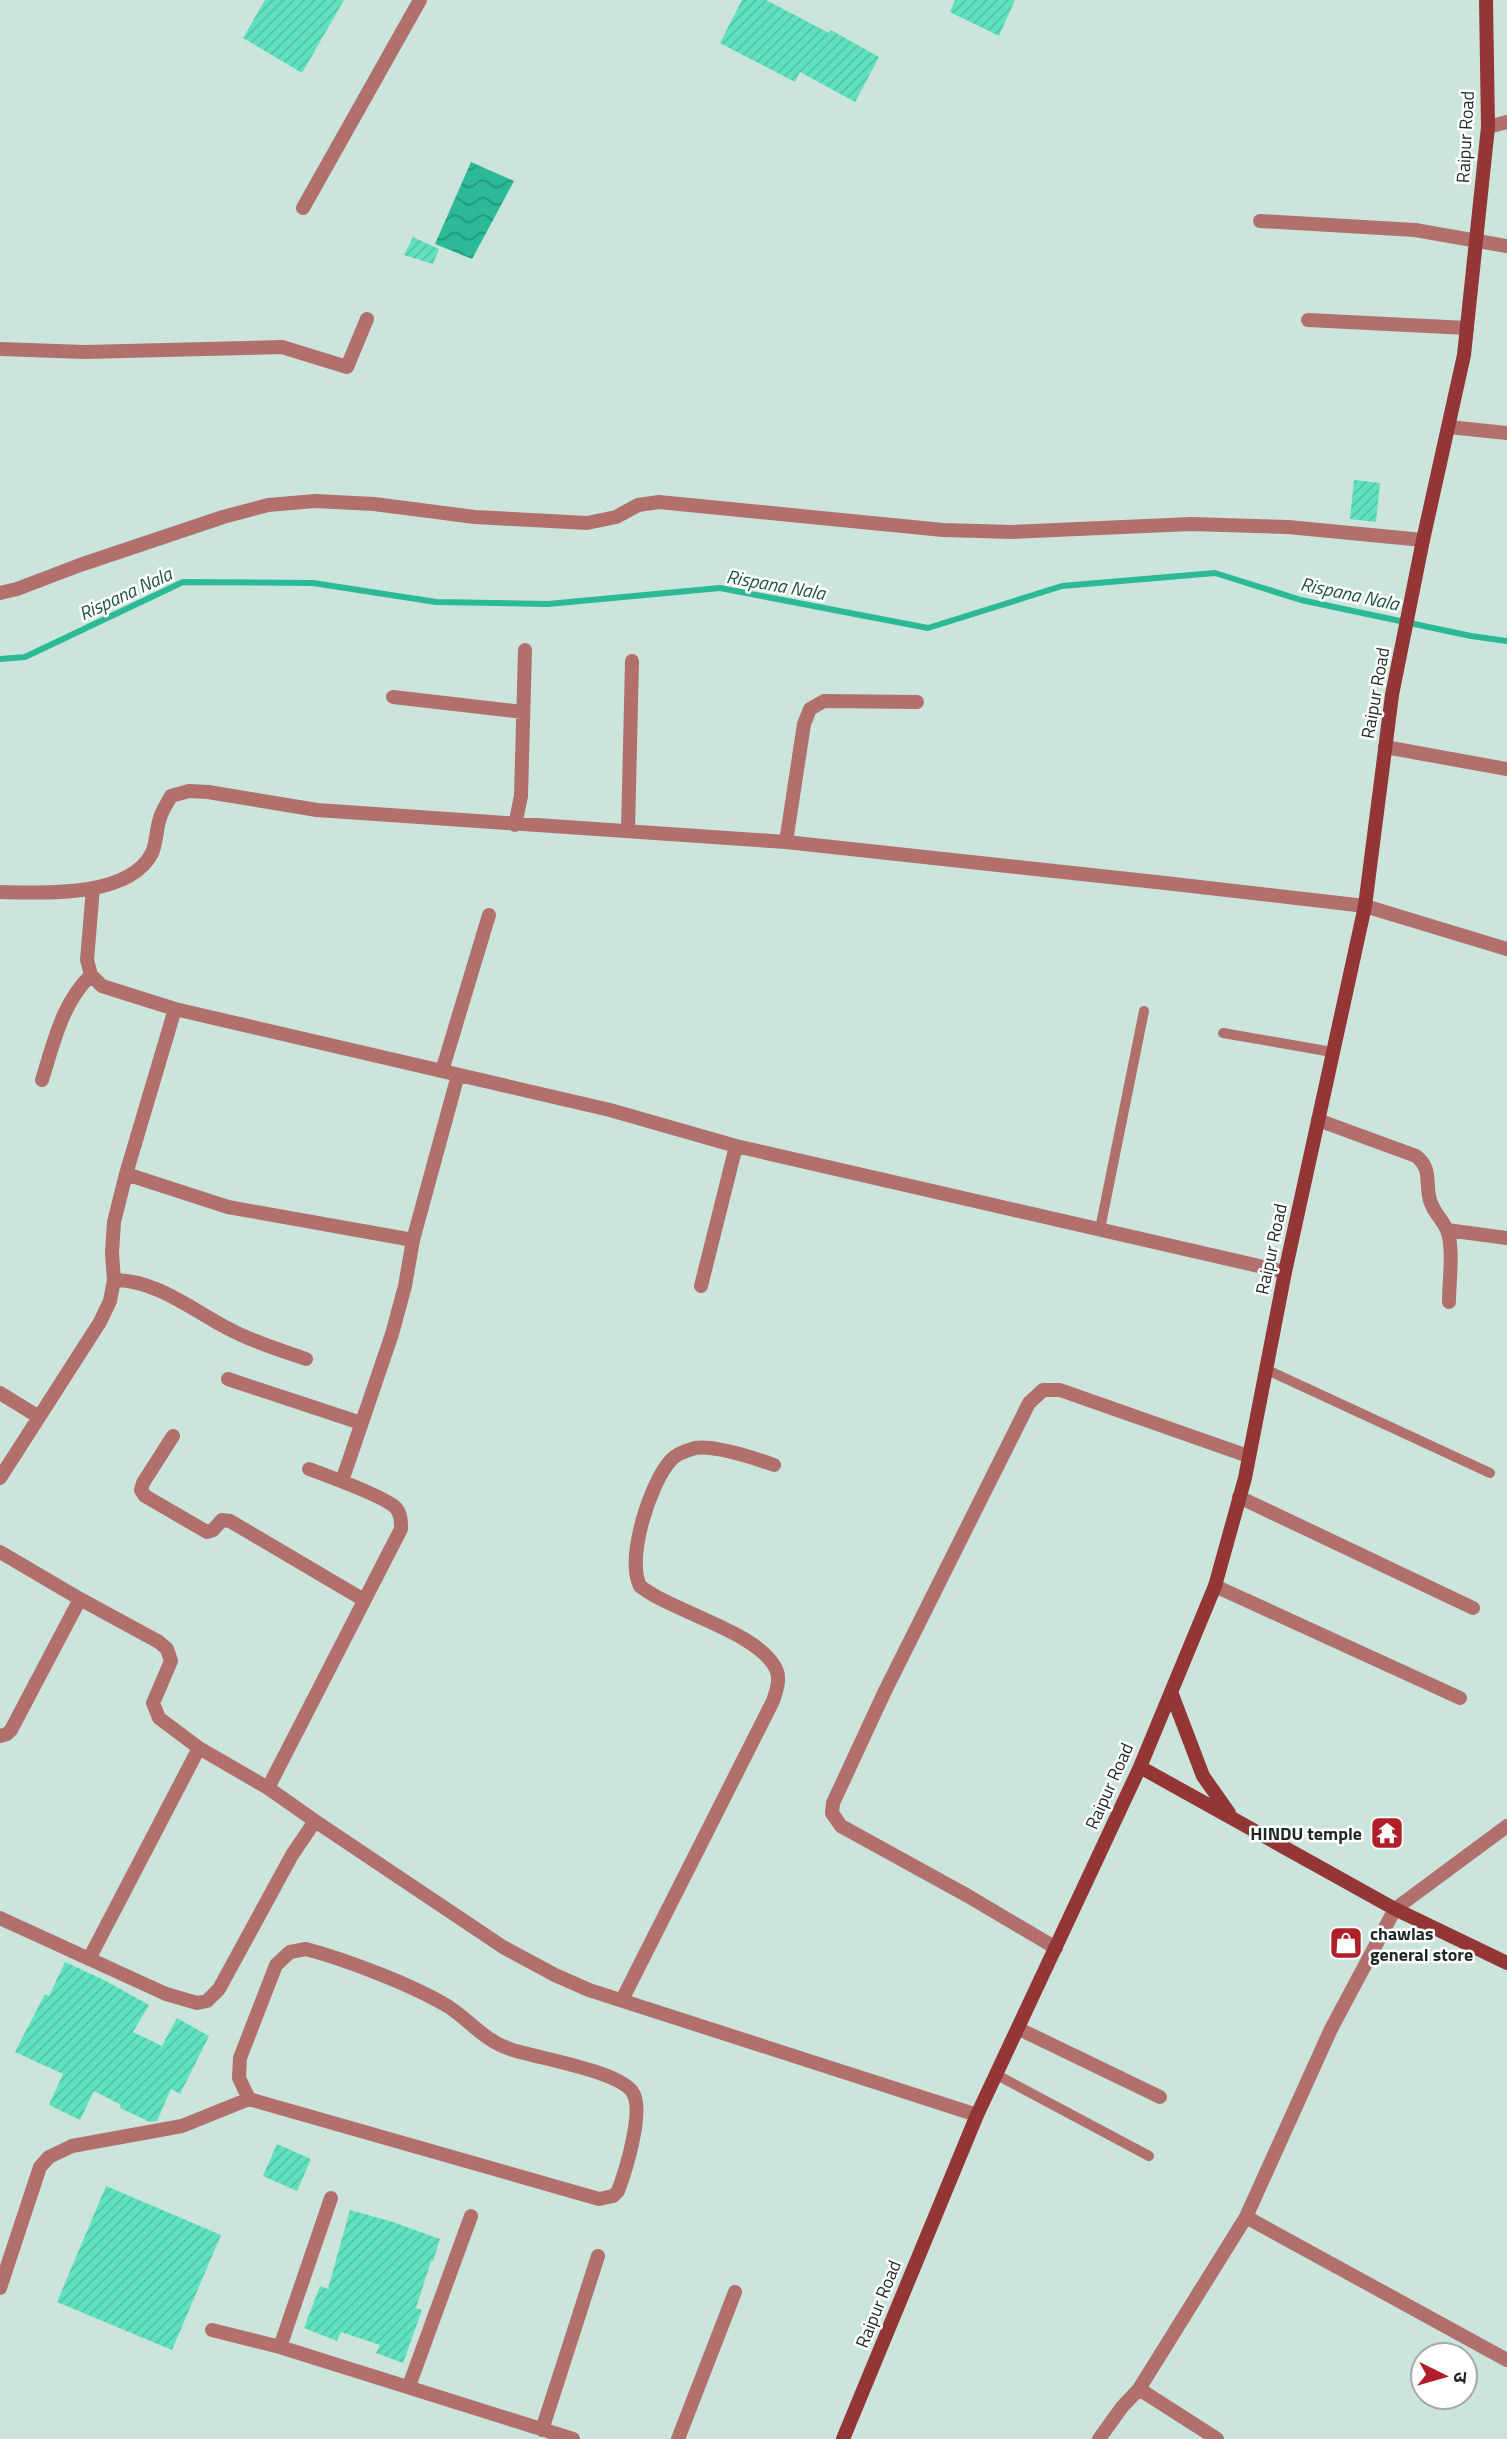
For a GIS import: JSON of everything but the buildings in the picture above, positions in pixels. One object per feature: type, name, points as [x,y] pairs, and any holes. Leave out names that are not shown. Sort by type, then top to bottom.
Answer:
[{"type":"main road","name":"Raipur Road","points":[[843,2439],[977,2115],[1140,1768],[1216,1586],[1248,1456],[1365,906],[1392,695],[1464,355],[1488,127],[1486,0]]},
{"type":"main road","points":[[1171,1692],[1203,1776],[1232,1817]]},
{"type":"main road","points":[[1140,1768],[1395,1909],[1507,1963]]},
{"type":"street","points":[[303,208],[420,0]]},
{"type":"street","points":[[1488,127],[1507,122]]},
{"type":"street","points":[[1260,221],[1415,230],[1507,246]]},
{"type":"street","points":[[0,349],[85,352],[282,347],[347,367],[367,319]]},
{"type":"street","points":[[1308,320],[1467,328]]},
{"type":"street","points":[[1448,427],[1507,433]]},
{"type":"street","points":[[0,593],[223,517],[268,505],[315,501],[374,504],[475,517],[587,523],[616,517],[638,505],[659,502],[943,530],[1038,531],[1191,524],[1288,527],[1423,540]]},
{"type":"street","points":[[514,825],[521,796],[525,650]]},
{"type":"street","points":[[628,830],[632,661]]},
{"type":"street","points":[[393,697],[523,712]]},
{"type":"street","points":[[786,842],[804,724],[810,709],[824,701],[917,702]]},
{"type":"street","points":[[1385,747],[1507,769]]},
{"type":"street","points":[[0,892],[48,893],[93,888],[128,878],[152,853],[161,815],[172,796],[189,791],[317,810],[786,842],[1365,906],[1507,948]]},
{"type":"street","points":[[93,888],[87,960],[91,975],[102,986],[175,1009],[610,1110],[736,1146],[1285,1272]]},
{"type":"street","points":[[442,1071],[489,915]]},
{"type":"street","points":[[43,1080],[69,1002],[91,975]]},
{"type":"street","points":[[0,1478],[100,1322],[110,1301],[114,1280],[114,1222],[175,1009]]},
{"type":"street","points":[[342,1481],[392,1334],[413,1240],[458,1075]]},
{"type":"street","points":[[1318,1120],[1416,1156],[1424,1162],[1429,1172],[1429,1197],[1433,1210],[1447,1230],[1449,1302]]},
{"type":"street","points":[[701,1286],[736,1146]]},
{"type":"street","points":[[126,1174],[228,1207],[413,1240]]},
{"type":"street","points":[[1447,1230],[1507,1238]]},
{"type":"street","points":[[114,1280],[146,1284],[231,1331],[306,1359]]},
{"type":"street","points":[[228,1379],[361,1423]]},
{"type":"street","points":[[1056,1948],[978,1901],[855,1835],[834,1819],[833,1803],[885,1691],[1029,1403],[1043,1390],[1060,1390],[1248,1456]]},
{"type":"street","points":[[0,1393],[39,1417]]},
{"type":"street","points":[[173,1436],[143,1483],[141,1490],[145,1496],[207,1532],[213,1531],[222,1520],[230,1521],[364,1600]]},
{"type":"street","points":[[622,2000],[772,1701],[778,1678],[776,1669],[765,1654],[744,1640],[640,1587],[635,1575],[636,1550],[644,1521],[659,1476],[674,1457],[696,1448],[737,1453],[774,1465]]},
{"type":"street","points":[[268,1788],[401,1529],[401,1516],[394,1507],[342,1481],[309,1469]]},
{"type":"street","points":[[1239,1497],[1473,1608]]},
{"type":"street","points":[[0,1552],[167,1649],[171,1661],[153,1703],[159,1718],[199,1748],[268,1788],[503,1947],[555,1976],[589,1990],[977,2115]]},
{"type":"street","points":[[1216,1586],[1460,1699]]},
{"type":"street","points":[[0,1736],[11,1730],[80,1599]]},
{"type":"street","points":[[89,1959],[199,1748]]},
{"type":"street","points":[[0,1918],[166,1994],[197,2003],[207,2000],[219,1989],[292,1855],[315,1821]]},
{"type":"street","points":[[1099,2439],[1139,2389],[1246,2217],[1331,2029],[1395,1909],[1507,1826]]},
{"type":"street","points":[[0,2288],[40,2167],[48,2157],[72,2146],[182,2126],[249,2099],[599,2199],[613,2196],[618,2191],[638,2112],[635,2096],[629,2086],[618,2080],[508,2049],[488,2039],[449,2007],[382,1976],[306,1949],[282,1956],[276,1965],[240,2058],[239,2078],[249,2099]]},
{"type":"street","points":[[1019,2029],[1160,2097]]},
{"type":"street","points":[[280,2347],[331,2198]]},
{"type":"street","points":[[409,2386],[471,2216]]},
{"type":"street","points":[[1246,2217],[1507,2360]]},
{"type":"street","points":[[542,2430],[598,2256]]},
{"type":"street","points":[[678,2439],[735,2292]]},
{"type":"street","points":[[212,2330],[280,2347],[573,2439]]},
{"type":"street","points":[[1139,2389],[1217,2439]]},
{"type":"lane","points":[[1100,1229],[1144,1011]]},
{"type":"lane","points":[[1223,1033],[1332,1052]]},
{"type":"lane","points":[[1265,1369],[1490,1473]]},
{"type":"lane","points":[[997,2075],[1149,2156]]},
{"type":"water","points":[[471,162],[514,181],[472,259],[435,244]]},
{"type":"waterway","name":"Rispana Nala","points":[[0,659],[25,657],[183,582],[313,583],[436,602],[548,604],[720,588],[928,628],[1062,586],[1215,573],[1301,600],[1471,636],[1507,641]]},
{"type":"place","name":"HINDU temple","points":[[1387,1833]]},
{"type":"place","name":"chawlas general store","points":[[1346,1943]]}]
